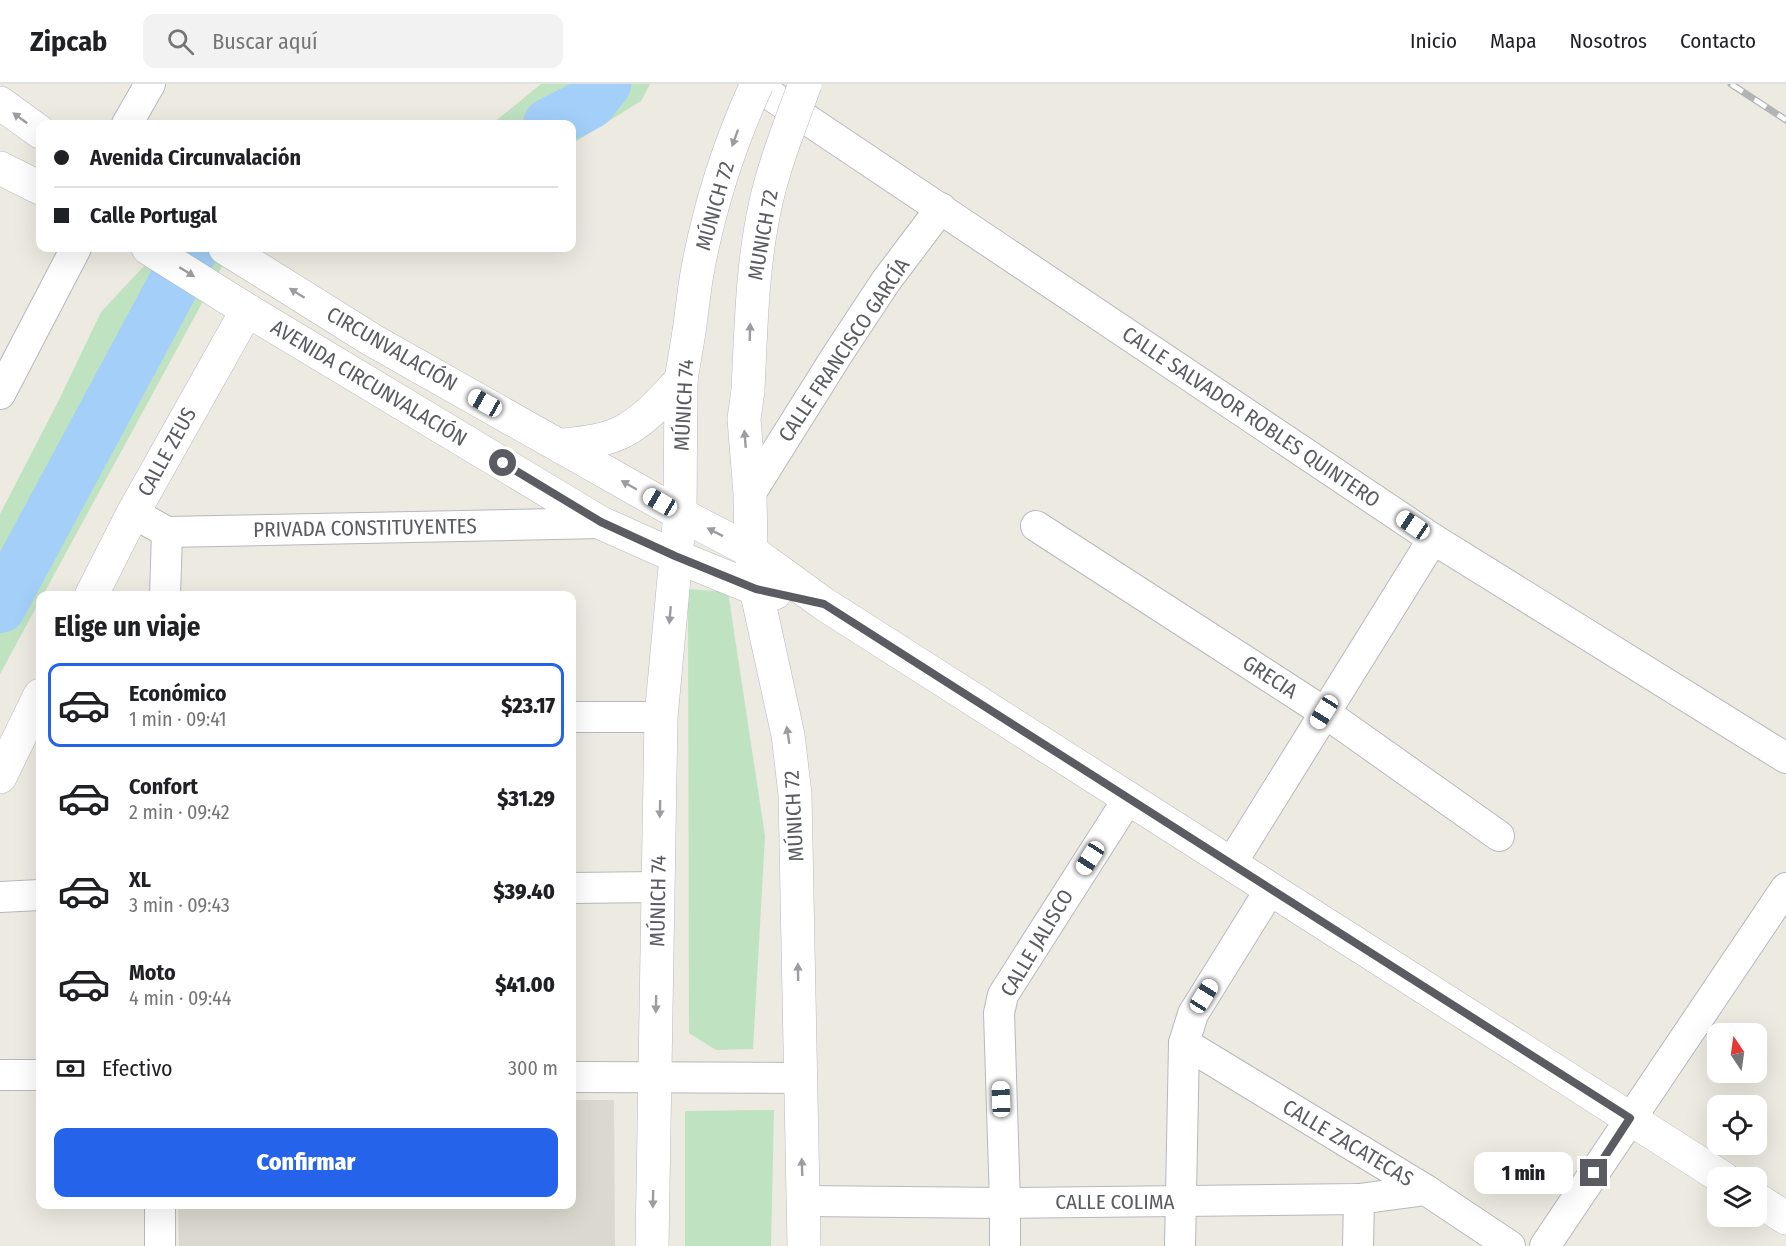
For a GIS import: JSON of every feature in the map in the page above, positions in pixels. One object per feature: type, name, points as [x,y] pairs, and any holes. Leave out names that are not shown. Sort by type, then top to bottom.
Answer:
[{"type":"street","points":[[129,120],[150,84]]},
{"type":"street","name":"CALLE SALVADOR ROBLES QUINTERO","points":[[756,84],[1433,539],[1786,758]]},
{"type":"street","name":"MÚNICH 72","points":[[689,332],[698,269],[709,221],[724,167],[756,84]]},
{"type":"street","name":"MUNICH 72","points":[[748,390],[751,307],[756,258],[766,201],[805,84]]},
{"type":"street","points":[[0,103],[36,129]]},
{"type":"street","points":[[0,168],[36,186]]},
{"type":"street","name":"CALLE FRANCISCO GARCÍA","points":[[750,494],[886,281],[941,208]]},
{"type":"street","points":[[0,394],[74,252]]},
{"type":"street","name":"AVENIDA CIRCUNVALACIÓN","points":[[154,252],[601,522],[675,556],[756,589],[824,604]]},
{"type":"street","name":"CIRCUNVALACIÓN","points":[[236,255],[372,340],[680,514],[751,551],[824,604],[1707,1168]]},
{"type":"street","name":"CALLE ZEUS","points":[[94,591],[237,303]]},
{"type":"street","name":"MÚNICH 74","points":[[652,1246],[661,717],[680,514],[681,380],[689,332]]},
{"type":"street","points":[[561,445],[593,442],[628,429],[656,407],[681,380]]},
{"type":"street","name":"MÚNICH 72","points":[[748,390],[744,419],[750,494],[751,551],[756,589],[788,735],[795,794],[804,1246]]},
{"type":"street","points":[[133,513],[167,532],[165,591]]},
{"type":"street","name":"PRIVADA CONSTITUYENTES","points":[[167,532],[601,522]]},
{"type":"street","name":"GRECIA","points":[[1036,526],[1324,712],[1499,836]]},
{"type":"street","points":[[1231,864],[1433,539]]},
{"type":"street","points":[[0,777],[36,709]]},
{"type":"street","points":[[576,717],[661,717]]},
{"type":"street","name":"CALLE JALISCO","points":[[1005,1246],[999,1013],[1003,995],[1128,799]]},
{"type":"street","points":[[576,888],[658,887]]},
{"type":"street","points":[[1545,1246],[1786,888]]},
{"type":"street","points":[[1180,1246],[1184,1043],[1193,1014],[1270,890]]},
{"type":"street","points":[[0,897],[36,896]]},
{"type":"street","name":"CALLE ZACATECAS","points":[[1184,1043],[1426,1190],[1510,1246]]},
{"type":"street","points":[[0,1075],[36,1075]]},
{"type":"street","points":[[576,1077],[799,1078]]},
{"type":"street","name":"CALLE COLIMA","points":[[804,1201],[1005,1203],[1359,1199],[1426,1190]]},
{"type":"street","points":[[1358,1246],[1359,1199]]},
{"type":"street","points":[[1767,1206],[1786,1218]]},
{"type":"street","points":[[160,1209],[160,1246]]},
{"type":"shaded area","points":[[576,1100],[614,1100],[615,1246],[179,1246],[178,1209],[576,1209]]},
{"type":"green space","points":[[541,84],[650,84],[641,101],[576,142],[576,120],[497,120]]},
{"type":"green space","points":[[157,252],[230,252],[45,591],[36,591],[36,607],[0,674],[0,514],[101,312]]},
{"type":"green space","points":[[688,589],[728,592],[765,836],[753,1049],[716,1050],[689,1033]]},
{"type":"green space","points":[[774,1110],[771,1246],[685,1246],[685,1111]]},
{"type":"waterway","points":[[557,120],[590,103],[605,84]]},
{"type":"waterway","points":[[0,607],[191,252]]},
{"type":"railway","points":[[1731,84],[1786,120]]},
{"type":"route","points":[[503,463],[601,522],[675,556],[756,589],[824,604],[1630,1118],[1594,1173]]}]
